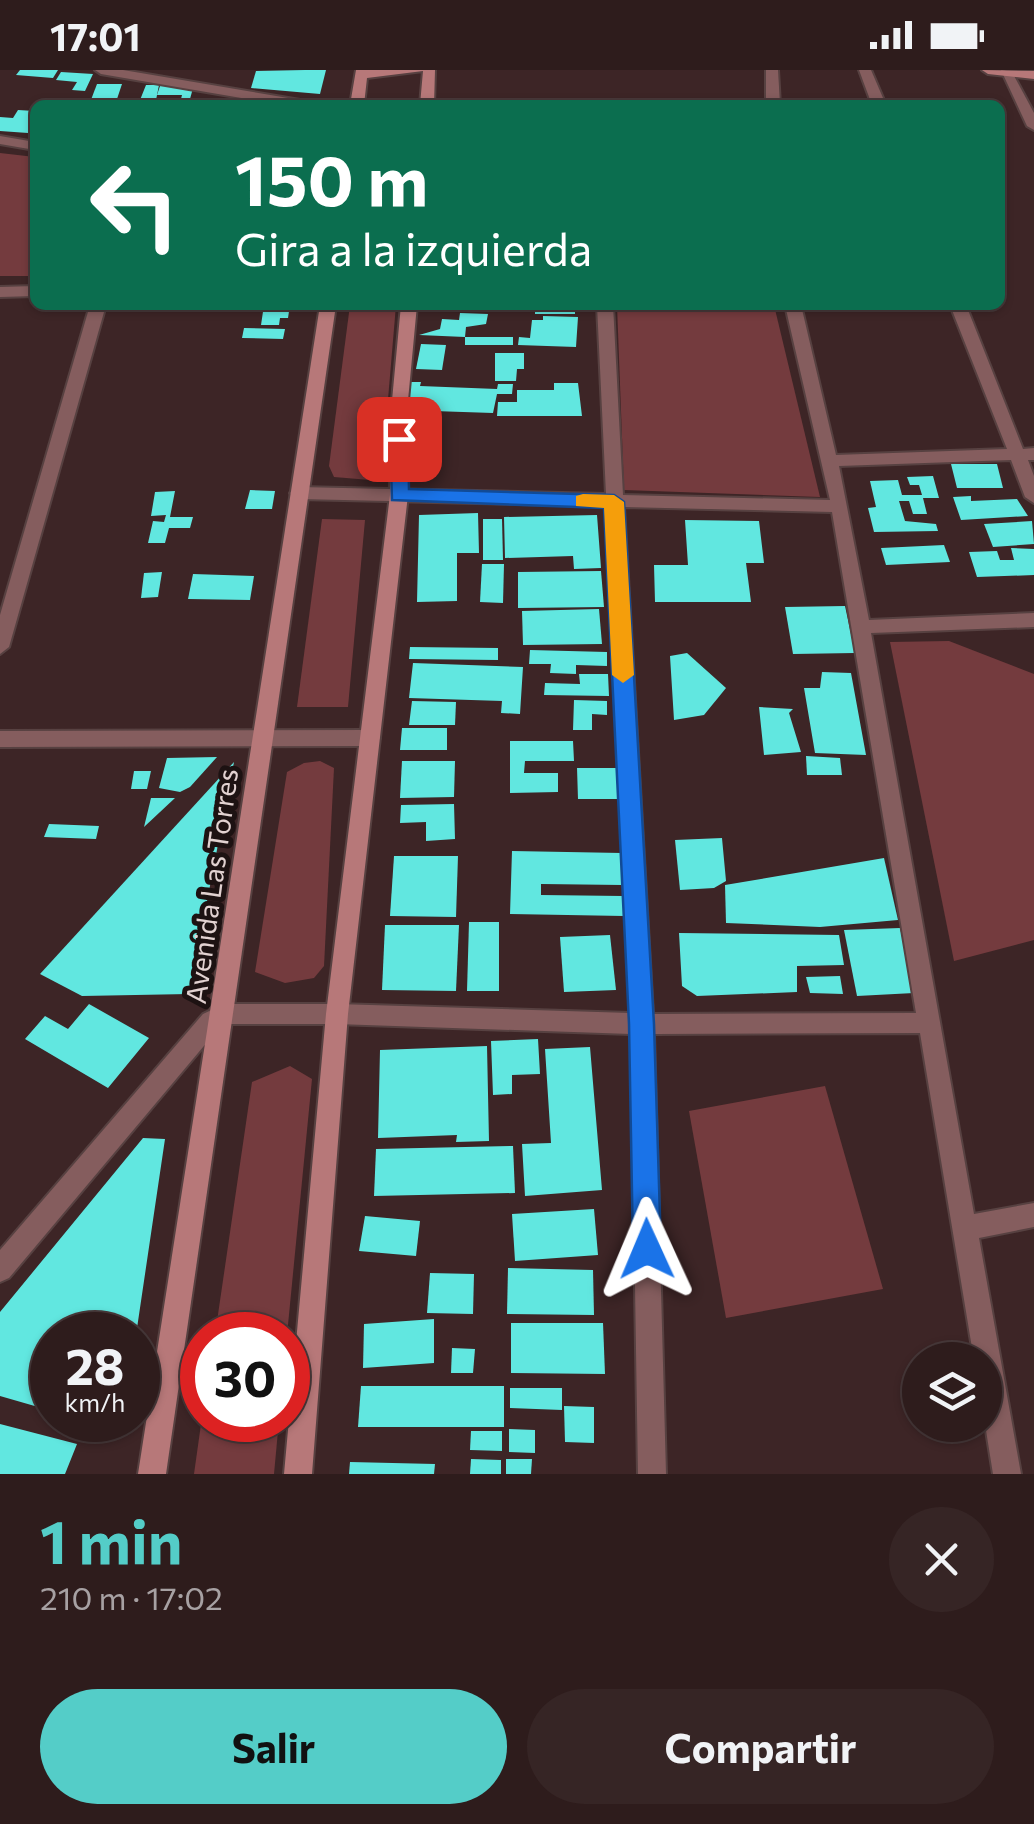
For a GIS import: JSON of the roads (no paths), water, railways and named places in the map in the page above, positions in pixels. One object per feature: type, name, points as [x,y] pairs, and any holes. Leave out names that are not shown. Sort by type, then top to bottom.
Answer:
[{"type":"street","points":[[100,70],[176,76],[284,100]]},
{"type":"street","points":[[358,100],[362,72],[417,70]]},
{"type":"street","points":[[427,100],[429,70]]},
{"type":"street","points":[[772,70],[774,100]]},
{"type":"street","points":[[865,70],[877,100]]},
{"type":"street","points":[[988,70],[1034,75]]},
{"type":"street","points":[[1006,72],[1034,126]]},
{"type":"street","points":[[0,140],[30,145]]},
{"type":"street","points":[[0,292],[30,291]]},
{"type":"street","points":[[0,646],[97,310]]},
{"type":"street","name":"Avenida Las Torres","points":[[152,1474],[327,310]]},
{"type":"street","points":[[298,1474],[337,1014],[399,496],[399,411],[409,310]]},
{"type":"street","points":[[605,310],[642,1024],[652,1474]]},
{"type":"street","points":[[794,310],[840,506],[1007,1474]]},
{"type":"street","points":[[960,310],[1026,455],[1034,497]]},
{"type":"street","points":[[830,461],[1026,455]]},
{"type":"street","points":[[299,492],[840,506]]},
{"type":"street","points":[[862,627],[1034,620]]},
{"type":"street","points":[[0,739],[370,738]]},
{"type":"street","points":[[0,1269],[212,1021],[224,1014],[642,1024],[930,1023]]},
{"type":"street","points":[[965,1228],[1034,1216]]}]
